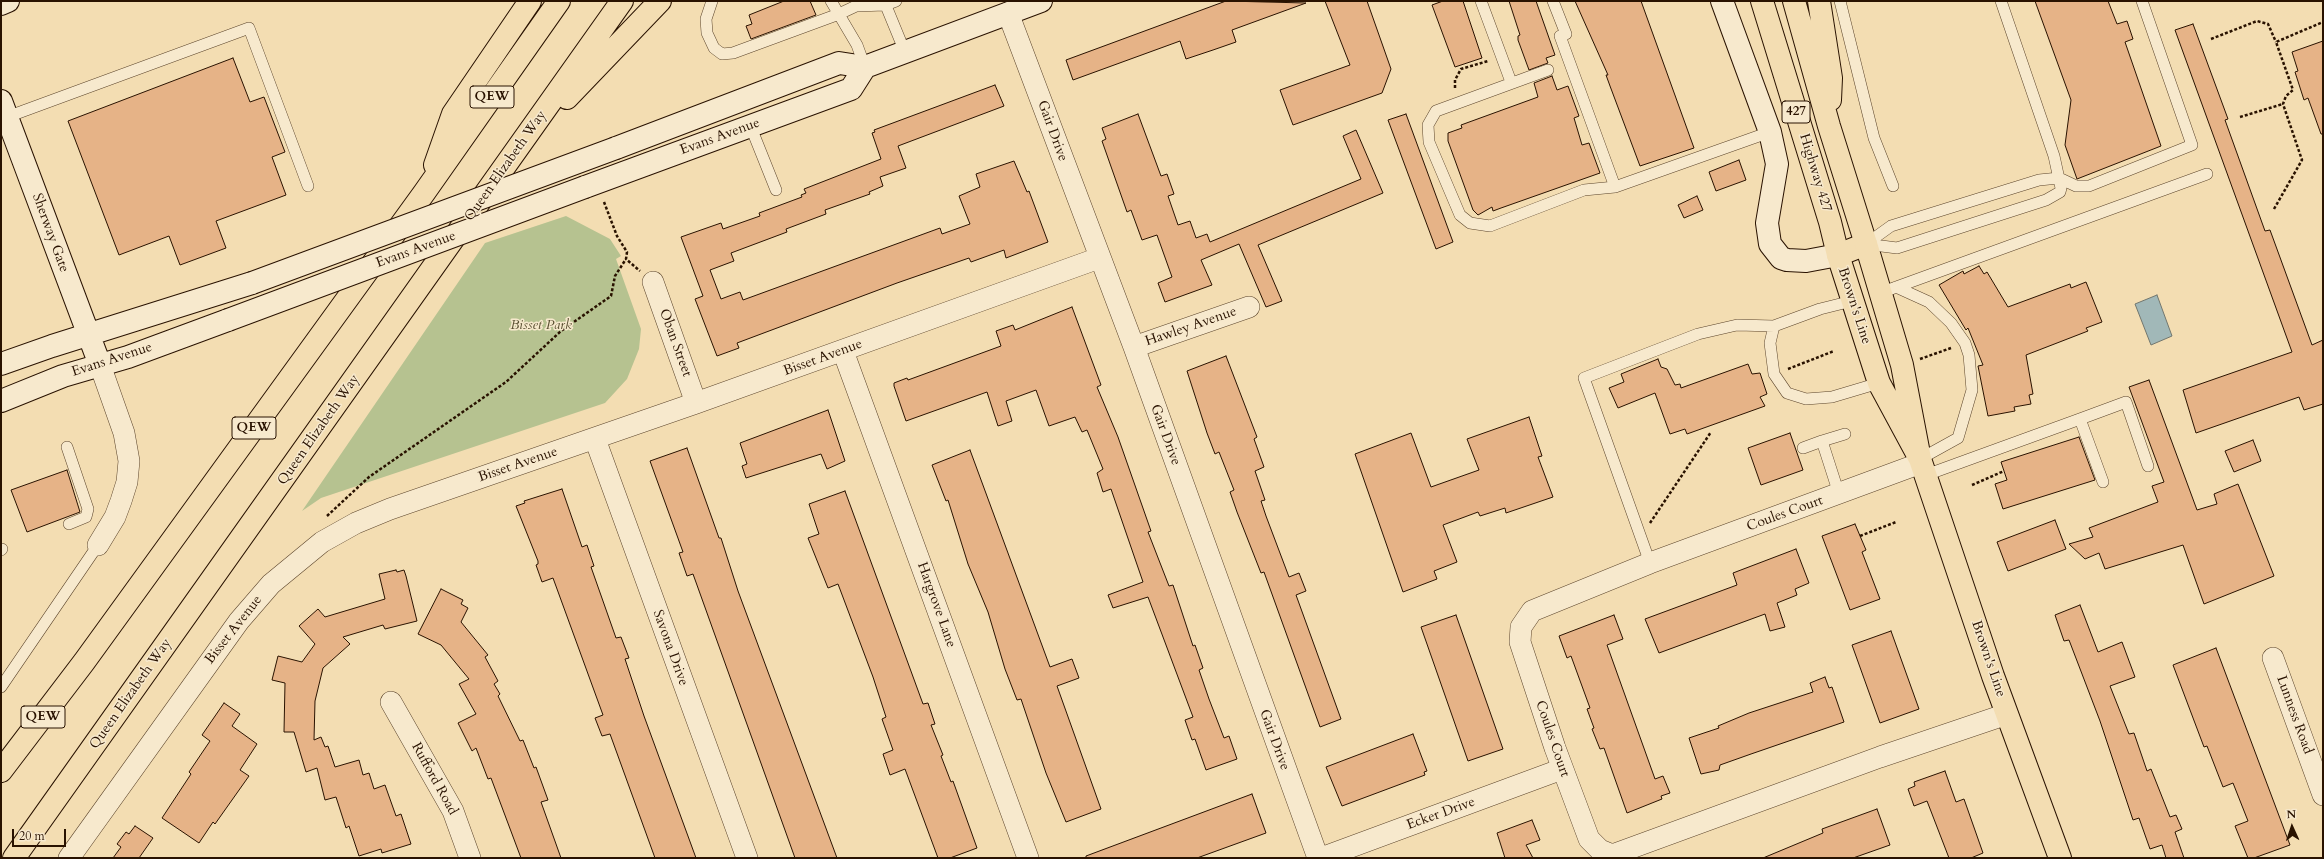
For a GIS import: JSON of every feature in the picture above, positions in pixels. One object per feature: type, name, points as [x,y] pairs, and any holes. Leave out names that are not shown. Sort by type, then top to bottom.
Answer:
[{"type":"main road","points":[[1,4],[8,1]]},
{"type":"main road","points":[[424,193],[453,114],[530,1]]},
{"type":"main road","name":"QEW","points":[[1,772],[84,662],[424,193],[559,1]]},
{"type":"main road","name":"Queen Elizabeth Way","points":[[14,858],[622,1]]},
{"type":"main road","points":[[517,151],[660,1]]},
{"type":"main road","name":"Evans Avenue","points":[[1,364],[252,283],[616,148],[839,63],[866,66],[1042,1]]},
{"type":"main road","name":"Brown's Line","points":[[1722,1],[1770,132],[1777,164],[1767,223],[1768,234],[1773,249],[1782,258],[1795,261],[1806,261],[1838,255],[1879,383],[1922,466]]},
{"type":"main road","name":"Highway 427","points":[[1762,1],[1830,222],[1838,255]]},
{"type":"main road","name":"Highway 427","points":[[1794,1],[1829,126],[1866,244]]},
{"type":"main road","points":[[1819,1],[1831,78],[1829,126]]},
{"type":"main road","name":"Evans Avenue","points":[[1,401],[63,376],[100,365],[593,191],[750,126],[851,88],[866,66]]},
{"type":"main road","name":"Sherway Gate","points":[[4,109],[100,365]]},
{"type":"main road","points":[[1838,255],[1866,244]]},
{"type":"main road","name":"Brown's Line","points":[[1866,244],[1888,290],[1922,466],[2006,714],[2060,858]]},
{"type":"street","name":"Gair Drive","points":[[1008,13],[1099,258],[1134,347],[1319,858]]},
{"type":"street","name":"Bisset Avenue","points":[[69,858],[239,621],[271,584],[322,542],[356,523],[390,509],[595,439],[1099,258]]},
{"type":"street","name":"Oban Street","points":[[653,282],[696,403]]},
{"type":"street","name":"Hawley Avenue","points":[[1134,347],[1249,307]]},
{"type":"street","name":"Hargrove Lane","points":[[843,351],[1028,858]]},
{"type":"street","points":[[98,545],[115,517],[122,500],[127,482],[129,461],[124,433],[100,365]]},
{"type":"street","name":"Savona Drive","points":[[595,439],[747,858]]},
{"type":"street","name":"Coules Court","points":[[1922,466],[1839,494],[1650,563],[1532,611],[1521,626],[1520,642],[1562,770],[1589,839],[1600,850],[1612,855],[1880,757],[2006,714]]},
{"type":"street","name":"Lunness Road","points":[[2273,658],[2323,795]]},
{"type":"street","name":"Rufford Road","points":[[391,702],[453,811],[470,858]]},
{"type":"street","name":"Ecker Drive","points":[[1319,858],[1562,770]]},
{"type":"lane","points":[[712,1],[706,19],[707,33],[714,48],[722,54],[727,54],[839,14],[856,6],[888,2],[904,52]]},
{"type":"lane","points":[[831,1],[857,45],[866,66]]},
{"type":"lane","points":[[1481,1],[1511,82]]},
{"type":"lane","points":[[1553,1],[1566,34],[1560,36],[1615,187]]},
{"type":"lane","points":[[1840,1],[1874,138],[1893,186]]},
{"type":"lane","points":[[1866,244],[1897,248],[2046,200],[2060,192],[2061,188],[2053,179],[2054,156],[2001,1]]},
{"type":"lane","points":[[1866,244],[1891,226],[2053,179],[2076,186],[2089,186],[2192,145],[2142,1]]},
{"type":"lane","points":[[4,109],[249,28],[308,186]]},
{"type":"lane","points":[[1548,70],[1511,82],[1436,111],[1428,125],[1429,142],[1460,215],[1470,223],[1490,226],[1584,190],[1615,187],[1770,132]]},
{"type":"lane","points":[[750,126],[776,190]]},
{"type":"lane","points":[[1888,290],[2207,174]]},
{"type":"lane","points":[[1888,290],[1929,302],[1951,323],[1965,343],[1969,355],[1972,390],[1958,438],[1922,466]]},
{"type":"lane","points":[[1650,563],[1584,378],[1698,334],[1737,325],[1774,326],[1820,309],[1852,301]]},
{"type":"lane","points":[[1774,326],[1770,343],[1774,374],[1787,393],[1806,399],[1832,397],[1879,383]]},
{"type":"lane","points":[[1922,466],[2080,419],[2126,402],[2148,466]]},
{"type":"lane","points":[[2080,419],[2103,482]]},
{"type":"lane","points":[[1802,448],[1846,434]]},
{"type":"lane","points":[[1822,441],[1839,494]]},
{"type":"lane","points":[[67,447],[88,509],[86,517],[69,524]]},
{"type":"lane","points":[[1,687],[98,545]]},
{"type":"path","points":[[2211,38],[2257,21],[2268,24],[2276,42],[2293,90],[2286,96],[2283,104],[2302,160],[2274,209]]},
{"type":"path","points":[[2276,42],[2323,22]]},
{"type":"path","points":[[1457,103],[1455,80],[1462,69],[1502,57]]},
{"type":"path","points":[[2240,117],[2283,104]]},
{"type":"path","points":[[324,518],[369,477],[506,382],[561,331],[611,296],[616,276],[626,259],[627,252],[593,191]]},
{"type":"path","points":[[626,259],[653,282]]},
{"type":"path","points":[[1902,365],[1965,343]]},
{"type":"path","points":[[1774,374],[1834,351]]},
{"type":"path","points":[[1641,537],[1711,432]]},
{"type":"path","points":[[1972,485],[2004,471]]},
{"type":"path","points":[[1860,536],[1896,522]]},
{"type":"green space","name":"Bisset Park","points":[[566,216],[610,239],[621,256],[616,259],[641,329],[639,349],[627,379],[605,403],[321,498],[302,511],[485,243]]},
{"type":"water","points":[[2157,295],[2172,336],[2151,345],[2135,304]]},
{"type":"building","points":[[784,1],[810,1],[816,15],[751,39],[746,26],[752,24],[749,15]]},
{"type":"building","points":[[1226,1],[1306,3],[1232,30],[1236,42],[1186,59],[1180,41],[1073,80],[1066,60]]},
{"type":"building","points":[[1325,1],[1367,1],[1391,69],[1382,93],[1293,125],[1280,90],[1350,65]]},
{"type":"building","points":[[1443,1],[1463,1],[1482,58],[1455,67],[1432,5]]},
{"type":"building","points":[[1509,1],[1536,1],[1555,55],[1546,58],[1548,63],[1529,70],[1518,40],[1518,36],[1520,35]]},
{"type":"building","points":[[1575,1],[1641,1],[1694,148],[1640,166],[1606,75],[1608,75]]},
{"type":"building","points":[[2035,1],[2108,1],[2117,24],[2127,21],[2133,39],[2125,42],[2161,146],[2077,179],[2065,145],[2071,100]]},
{"type":"building","points":[[2193,24],[2228,119],[2225,120],[2265,231],[2270,230],[2312,345],[2323,340],[2323,404],[2304,410],[2299,397],[2196,433],[2183,390],[2292,352],[2175,30]]},
{"type":"building","points":[[2323,41],[2323,134],[2321,134],[2308,98],[2304,100],[2295,72],[2298,71],[2292,52]]},
{"type":"building","points":[[233,58],[250,102],[264,97],[285,152],[272,157],[286,195],[216,221],[226,248],[180,265],[169,236],[119,255],[68,121]]},
{"type":"building","points":[[1552,76],[1557,90],[1568,86],[1579,116],[1574,118],[1582,145],[1589,143],[1600,173],[1493,211],[1492,207],[1478,215],[1473,210],[1448,141],[1448,133],[1462,128],[1461,125],[1538,97],[1534,83]]},
{"type":"building","points":[[995,85],[1004,106],[898,146],[906,168],[880,177],[883,186],[869,192],[870,194],[825,210],[826,214],[786,229],[787,232],[731,253],[734,261],[710,270],[721,299],[740,292],[743,300],[940,228],[942,234],[970,224],[959,196],[980,187],[976,174],[1014,161],[1027,192],[1029,191],[1048,242],[1006,258],[1004,250],[971,262],[969,258],[897,283],[737,343],[739,348],[717,356],[695,299],[703,296],[681,237],[721,223],[723,229],[760,216],[759,213],[802,197],[801,195],[806,193],[804,189],[881,159],[872,133],[875,132],[874,130]]},
{"type":"building","points":[[1138,114],[1161,176],[1167,174],[1174,194],[1168,196],[1178,225],[1190,221],[1196,238],[1207,234],[1210,242],[1361,179],[1343,136],[1356,130],[1383,193],[1258,245],[1282,301],[1266,307],[1239,244],[1201,260],[1212,285],[1165,302],[1158,283],[1172,277],[1157,235],[1142,240],[1131,210],[1127,212],[1102,141],[1106,139],[1102,128]]},
{"type":"building","points":[[1406,114],[1453,242],[1436,249],[1388,120]]},
{"type":"building","points":[[1739,160],[1746,180],[1716,191],[1709,172]]},
{"type":"building","points":[[1697,196],[1703,210],[1684,218],[1678,205]]},
{"type":"building","points":[[1979,266],[1984,274],[1987,272],[2008,307],[2070,284],[2071,288],[2086,282],[2102,322],[2086,328],[2088,331],[2026,355],[2033,394],[2029,395],[2031,404],[2014,407],[2015,411],[1988,416],[1978,366],[1983,365],[1968,328],[1966,330],[1939,285],[1963,271],[1964,274]]},
{"type":"building","points":[[1072,307],[1101,385],[1097,387],[1118,437],[1151,531],[1148,532],[1169,586],[1173,585],[1193,646],[1195,645],[1203,668],[1199,670],[1224,738],[1229,736],[1237,759],[1206,770],[1195,739],[1192,740],[1185,720],[1193,717],[1148,597],[1113,608],[1108,595],[1143,582],[1111,489],[1103,492],[1097,473],[1103,469],[1087,430],[1082,432],[1075,417],[1049,426],[1036,390],[1006,401],[1012,421],[998,426],[987,392],[906,421],[894,386],[894,383],[907,378],[908,380],[1001,346],[996,331],[1013,325],[1015,330]]},
{"type":"building","points":[[1226,356],[1257,437],[1254,439],[1264,467],[1255,471],[1265,500],[1261,501],[1289,577],[1299,573],[1306,591],[1296,595],[1341,719],[1320,727],[1264,572],[1261,573],[1237,512],[1230,492],[1234,490],[1219,452],[1215,454],[1207,433],[1187,371]]},
{"type":"building","points":[[1658,359],[1661,367],[1667,369],[1675,385],[1680,384],[1681,388],[1748,364],[1752,374],[1760,373],[1767,394],[1760,397],[1765,406],[1687,434],[1685,429],[1670,434],[1655,393],[1618,408],[1609,388],[1624,382],[1621,374]]},
{"type":"building","points":[[2149,380],[2197,510],[2217,504],[2214,494],[2238,484],[2274,576],[2204,604],[2183,545],[2105,569],[2099,553],[2085,559],[2069,544],[2093,537],[2089,528],[2158,502],[2152,486],[2164,482],[2129,387]]},
{"type":"building","points":[[828,410],[845,461],[827,469],[821,454],[746,478],[742,466],[747,464],[740,443]]},
{"type":"building","points":[[1529,417],[1542,456],[1538,457],[1553,497],[1506,513],[1505,508],[1480,516],[1478,512],[1443,525],[1457,562],[1434,571],[1437,579],[1403,592],[1355,454],[1411,433],[1431,487],[1479,470],[1467,439]]},
{"type":"building","points":[[1790,433],[1803,470],[1761,485],[1748,448]]},
{"type":"building","points":[[2079,437],[2095,480],[2003,509],[1995,484],[2007,480],[2001,462]]},
{"type":"building","points":[[2253,440],[2261,461],[2234,472],[2225,451]]},
{"type":"building","points":[[687,448],[719,538],[721,538],[738,591],[837,858],[795,858],[693,574],[687,576],[679,553],[683,552],[650,461]]},
{"type":"building","points":[[970,450],[1050,667],[1072,659],[1079,678],[1057,686],[1101,809],[1066,822],[1046,773],[1021,699],[1017,700],[1005,669],[988,612],[968,564],[948,500],[946,501],[932,465]]},
{"type":"building","points":[[67,470],[80,512],[27,532],[11,490]]},
{"type":"building","points":[[562,489],[582,547],[587,545],[594,566],[591,567],[616,638],[621,637],[629,658],[625,659],[644,716],[696,858],[655,858],[610,734],[602,736],[595,718],[603,715],[553,578],[542,582],[536,565],[538,564],[538,561],[516,506],[525,503],[524,501]]},
{"type":"building","points":[[845,491],[923,704],[928,703],[935,724],[931,725],[943,755],[941,756],[951,782],[953,781],[977,848],[950,858],[938,858],[905,769],[890,775],[883,754],[893,750],[882,719],[886,717],[873,677],[838,584],[828,588],[808,538],[819,534],[809,504]]},
{"type":"building","points":[[2055,520],[2066,549],[2008,571],[1997,542]]},
{"type":"building","points":[[1855,524],[1866,550],[1862,552],[1880,599],[1850,610],[1822,536]]},
{"type":"building","points":[[1796,549],[1809,583],[1795,589],[1797,595],[1777,603],[1785,627],[1770,631],[1765,614],[1659,653],[1645,619],[1737,585],[1733,573]]},
{"type":"building","points":[[396,570],[397,572],[404,570],[417,621],[385,629],[383,625],[343,637],[350,644],[323,668],[315,701],[314,740],[321,737],[325,747],[328,746],[335,767],[359,760],[363,775],[369,773],[374,789],[385,785],[396,816],[401,814],[411,844],[382,853],[381,849],[359,856],[349,826],[346,828],[336,797],[325,800],[317,768],[306,772],[294,732],[284,732],[285,683],[272,680],[278,656],[302,662],[315,644],[299,626],[318,609],[325,617],[385,599],[379,574]]},
{"type":"building","points":[[441,589],[463,600],[461,604],[468,608],[461,622],[488,655],[485,657],[498,681],[494,684],[500,694],[498,696],[520,741],[523,740],[534,768],[536,767],[548,800],[541,802],[561,858],[521,858],[491,778],[488,779],[476,748],[472,751],[458,723],[476,714],[459,684],[469,679],[441,645],[418,634]]},
{"type":"building","points":[[2080,605],[2098,652],[2122,642],[2135,677],[2110,686],[2129,734],[2134,733],[2147,771],[2151,769],[2170,817],[2176,815],[2182,829],[2175,832],[2184,858],[2166,858],[2162,845],[2150,849],[2139,818],[2133,820],[2100,721],[2069,640],[2064,641],[2055,615]]},
{"type":"building","points":[[1456,615],[1503,749],[1468,761],[1421,627]]},
{"type":"building","points":[[1614,615],[1623,639],[1607,645],[1655,779],[1663,776],[1670,793],[1661,796],[1662,799],[1627,813],[1604,748],[1600,749],[1592,729],[1594,728],[1587,709],[1590,708],[1571,656],[1567,658],[1559,636]]},
{"type":"building","points":[[1891,631],[1919,709],[1880,723],[1852,645]]},
{"type":"building","points":[[2216,648],[2290,845],[2254,858],[2248,858],[2235,826],[2248,821],[2233,783],[2223,787],[2207,746],[2204,747],[2173,665]]},
{"type":"building","points":[[1825,677],[1829,688],[1832,687],[1844,722],[1720,765],[1719,770],[1701,774],[1689,738],[1719,728],[1718,726],[1749,713],[1813,692],[1810,683]]},
{"type":"building","points":[[224,703],[240,714],[232,726],[257,744],[240,770],[249,776],[215,824],[213,822],[199,843],[162,818],[191,774],[189,772],[210,741],[202,735]]},
{"type":"building","points":[[1413,734],[1427,771],[1424,772],[1425,775],[1342,806],[1326,767]]},
{"type":"building","points":[[1945,771],[1956,802],[1964,799],[1983,853],[1971,858],[1949,858],[1927,801],[1914,806],[1908,789],[1915,786],[1914,782]]},
{"type":"building","points":[[1252,794],[1266,833],[1197,858],[1086,858],[1086,856]]},
{"type":"building","points":[[1877,809],[1890,845],[1853,858],[1763,858],[1823,833],[1822,829]]},
{"type":"building","points":[[1532,820],[1540,840],[1526,845],[1533,858],[1505,858],[1497,833]]},
{"type":"building","points":[[135,826],[153,838],[139,858],[113,858],[121,847],[117,844],[126,832],[129,834]]}]
